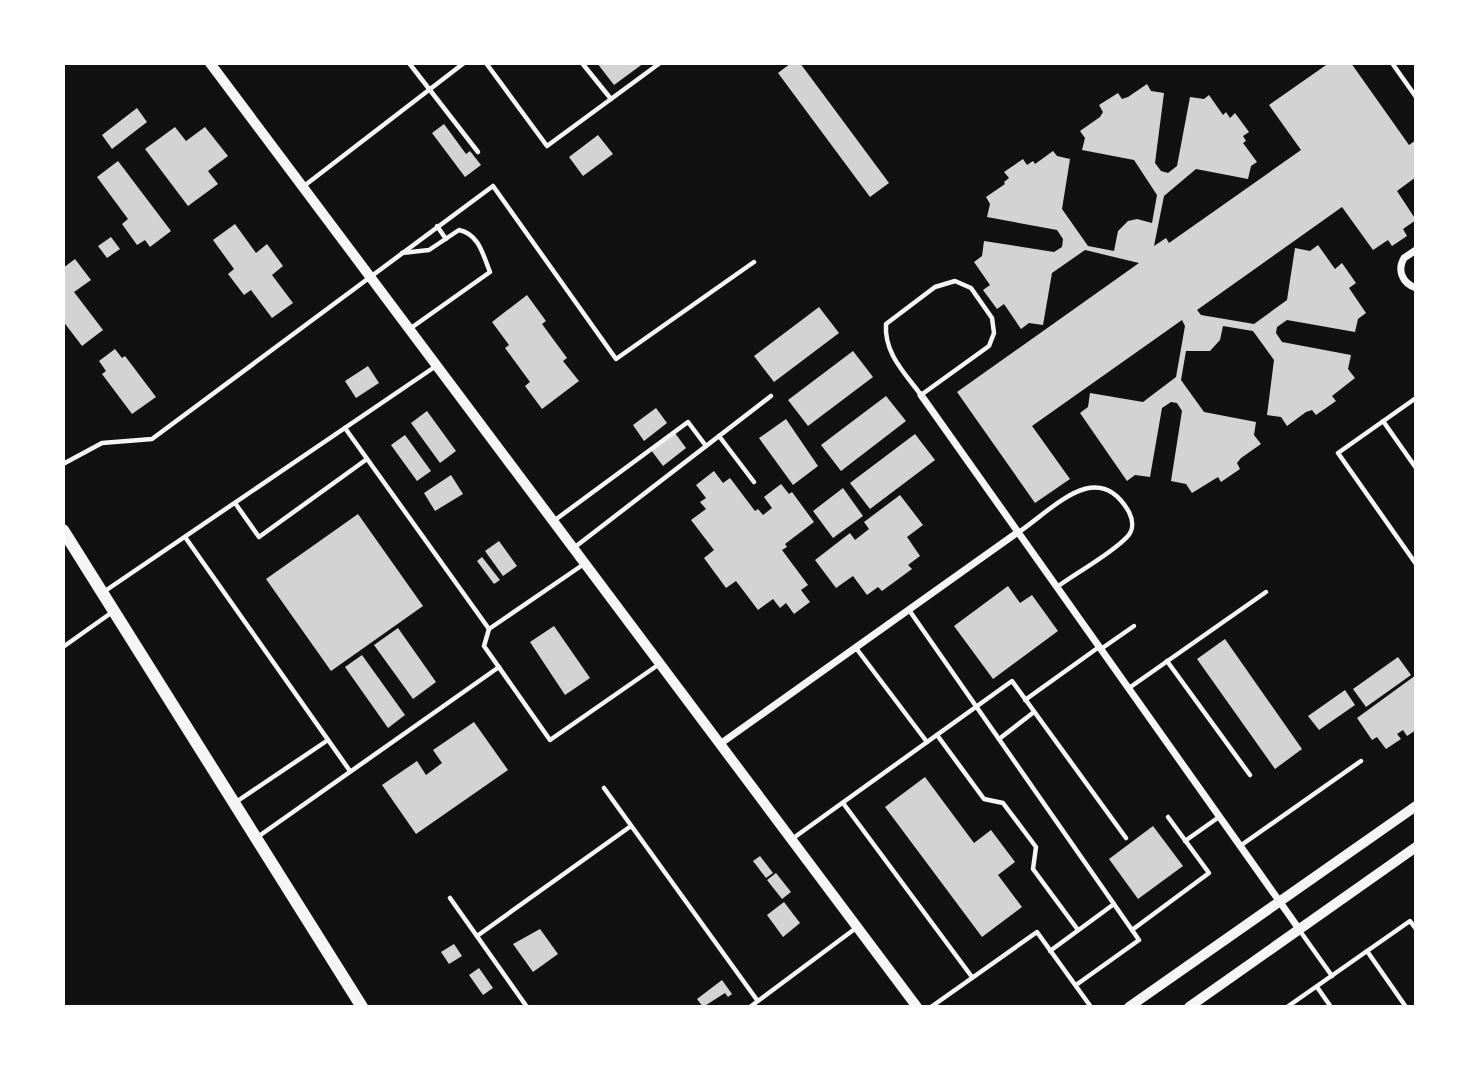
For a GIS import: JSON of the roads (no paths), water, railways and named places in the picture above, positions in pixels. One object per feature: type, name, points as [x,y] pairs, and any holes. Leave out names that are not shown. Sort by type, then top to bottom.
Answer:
[{"type":"main road","points":[[63,530],[362,1007]]},
{"type":"street","points":[[209,63],[720,744],[912,1005]]},
{"type":"street","points":[[1416,250],[1404,258],[1400,270],[1405,282],[1416,288]]},
{"type":"street","points":[[921,395],[1299,929]]},
{"type":"street","points":[[720,744],[1018,532]]},
{"type":"street","points":[[1129,1007],[1416,806]]},
{"type":"street","points":[[1189,1007],[1416,847]]},
{"type":"lane","points":[[409,63],[478,152]]},
{"type":"lane","points":[[303,187],[464,63]]},
{"type":"lane","points":[[486,63],[547,146],[660,63]]},
{"type":"lane","points":[[582,63],[611,99]]},
{"type":"lane","points":[[1392,63],[1416,97]]},
{"type":"lane","points":[[63,464],[102,443],[152,439],[493,186],[617,359],[754,262]]},
{"type":"lane","points":[[437,226],[446,239]]},
{"type":"lane","points":[[401,253],[429,250],[459,230],[470,234],[479,244],[490,272],[410,330]]},
{"type":"lane","points":[[955,281],[971,288],[992,318],[995,332],[989,346],[921,395],[885,341],[886,324],[935,287],[955,281]]},
{"type":"lane","points":[[102,593],[437,365]]},
{"type":"lane","points":[[573,548],[771,396]]},
{"type":"lane","points":[[1416,398],[1338,453],[1416,564]]},
{"type":"lane","points":[[1383,421],[1416,468]]},
{"type":"lane","points":[[553,521],[688,422],[706,446]]},
{"type":"lane","points":[[345,428],[489,629]]},
{"type":"lane","points":[[719,436],[754,482]]},
{"type":"lane","points":[[235,503],[259,537],[367,458]]},
{"type":"lane","points":[[1018,532],[1086,486],[1102,486],[1114,494],[1128,512],[1132,522],[1128,537],[1057,587]]},
{"type":"lane","points":[[186,537],[350,771]]},
{"type":"lane","points":[[585,564],[489,629],[484,646],[550,740],[659,663]]},
{"type":"lane","points":[[1128,688],[1266,592]]},
{"type":"lane","points":[[909,610],[1139,940],[1076,985]]},
{"type":"lane","points":[[63,646],[114,611]]},
{"type":"lane","points":[[1026,700],[1134,625]]},
{"type":"lane","points":[[856,648],[927,742]]},
{"type":"lane","points":[[1167,661],[1250,775]]},
{"type":"lane","points":[[256,838],[499,667]]},
{"type":"lane","points":[[791,840],[1012,681],[1126,838]]},
{"type":"lane","points":[[999,739],[1034,712]]},
{"type":"lane","points":[[937,735],[984,799],[1003,803],[1036,847],[1033,869],[1078,930]]},
{"type":"lane","points":[[234,803],[328,740]]},
{"type":"lane","points":[[1240,846],[1361,761]]},
{"type":"lane","points":[[604,788],[757,1000]]},
{"type":"lane","points":[[843,803],[972,977]]},
{"type":"lane","points":[[1185,841],[1219,816]]},
{"type":"lane","points":[[1132,930],[1209,873],[1168,817]]},
{"type":"lane","points":[[477,936],[631,825]]},
{"type":"lane","points":[[450,898],[527,1007]]},
{"type":"lane","points":[[1050,951],[1114,904]]},
{"type":"lane","points":[[1287,1007],[1410,921],[1416,929]]},
{"type":"lane","points":[[750,1007],[857,928]]},
{"type":"lane","points":[[1299,929],[1332,976]]},
{"type":"lane","points":[[931,1007],[1037,932],[1091,1007]]},
{"type":"lane","points":[[1367,951],[1406,1007]]},
{"type":"lane","points":[[1317,987],[1331,1007]]}]
